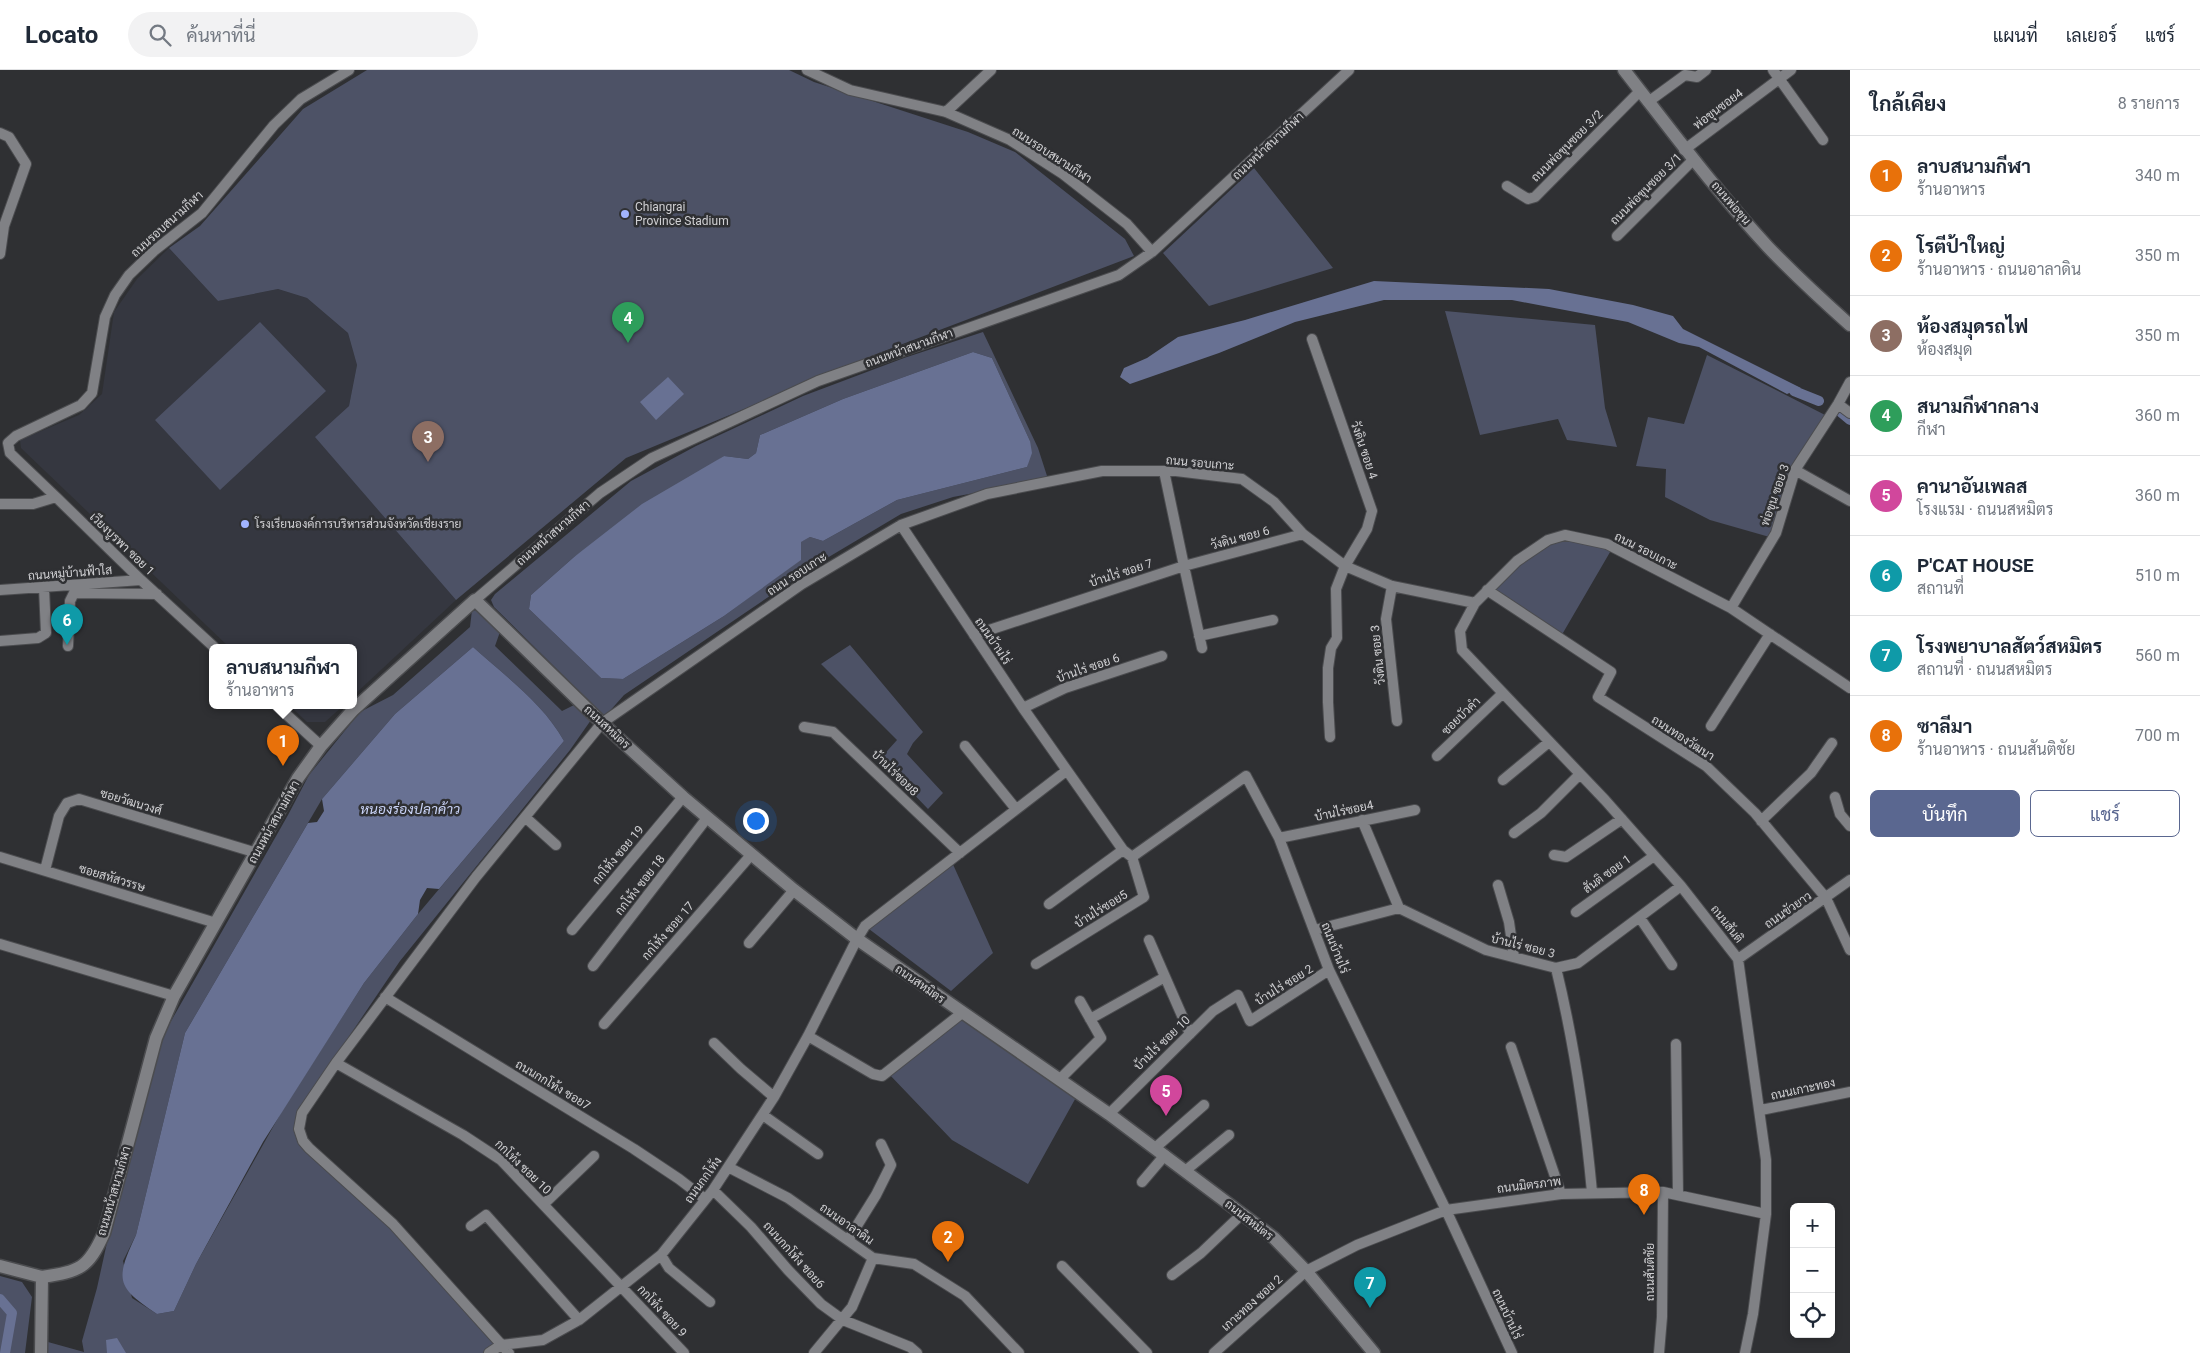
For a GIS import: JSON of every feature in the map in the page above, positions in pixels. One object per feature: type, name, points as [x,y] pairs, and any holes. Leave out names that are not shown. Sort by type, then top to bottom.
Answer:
[{"type":"street","name":"ถนนรอบสนามกีฬา","points":[[56,497],[10,452],[4,442],[81,405],[92,393],[105,317],[115,295],[129,275],[155,250],[202,213],[274,125],[301,99],[349,70]]},
{"type":"street","name":"ถนนรอบสนามกีฬา","points":[[807,70],[850,90],[946,112],[1010,140],[1063,174],[1127,224],[1152,252]]},
{"type":"street","points":[[946,112],[991,70]]},
{"type":"street","name":"ถนนหน้าสนามกีฬา","points":[[357,706],[475,600],[600,493],[652,458],[818,381],[1119,275],[1152,252],[1349,70]]},
{"type":"street","name":"ถนนพ่อขุน","points":[[1624,70],[1684,150],[1767,246],[1850,325]]},
{"type":"street","points":[[1648,102],[1685,75],[1697,77],[1706,70]]},
{"type":"street","name":"พ่อขุนซอย4","points":[[1684,150],[1777,74],[1790,70]]},
{"type":"street","points":[[1777,74],[1824,140]]},
{"type":"street","name":"ถนนพ่อขุนซอย 3/2","points":[[1507,186],[1528,199],[1535,197],[1640,91]]},
{"type":"street","points":[[0,133],[9,137],[26,164],[4,226],[0,254]]},
{"type":"street","name":"ถนนพ่อขุนซอย 3/1","points":[[1617,236],[1693,160]]},
{"type":"street","name":"วังดิน ซอย 4","points":[[1312,339],[1372,511],[1368,529],[1345,566],[1336,589],[1338,638],[1331,648],[1328,676],[1330,737]]},
{"type":"street","points":[[1850,382],[1838,404],[1850,413]]},
{"type":"street","name":"พ่อขุน ซอย 3","points":[[1731,608],[1776,533],[1795,470],[1838,404]]},
{"type":"street","points":[[1795,470],[1850,501]]},
{"type":"street","name":"ถนน รอบเกาะ","points":[[509,1353],[393,1224],[303,1141],[299,1129],[302,1113],[385,997],[525,817],[602,723],[802,584],[901,525],[987,494],[1102,471],[1164,471],[1242,479],[1274,502],[1303,534],[1345,566],[1392,586],[1475,603],[1517,561],[1548,540],[1565,534],[1608,544],[1731,608],[1850,688]]},
{"type":"street","points":[[1164,471],[1202,648]]},
{"type":"street","points":[[0,504],[33,504],[56,497]]},
{"type":"street","name":"เวียงบูรพา ซอย 1","points":[[56,497],[141,580],[211,644]]},
{"type":"street","name":"ถนนบ้านไร่","points":[[901,525],[1023,708],[1122,850],[1132,857],[1246,776],[1279,838],[1329,970],[1446,1210],[1512,1353]]},
{"type":"street","name":"วังดิน ซอย 6","points":[[1184,566],[1303,534]]},
{"type":"street","name":"บ้านไร่ ซอย 7","points":[[974,635],[1184,566]]},
{"type":"street","name":"ถนนหมู่บ้านฟ้าใส","points":[[0,590],[141,580]]},
{"type":"street","name":"วังดิน ซอย 3","points":[[1392,586],[1386,619],[1398,721]]},
{"type":"street","points":[[0,641],[38,638],[46,633],[44,588]]},
{"type":"street","name":"ถนนทองวัฒนา","points":[[1487,590],[1611,672],[1598,697],[1706,766],[1761,821],[1826,898],[1850,950]]},
{"type":"street","points":[[68,646],[70,601],[74,594],[157,594]]},
{"type":"street","name":"ถนนสหมิตร","points":[[475,600],[602,723],[683,797],[794,890],[857,939],[1109,1114],[1274,1238],[1306,1271],[1374,1353]]},
{"type":"street","name":"ถนนสันติ","points":[[1475,603],[1460,631],[1462,650],[1622,819],[1682,886],[1738,959],[1761,1110],[1766,1160],[1766,1214],[1754,1314],[1745,1353]]},
{"type":"street","points":[[1200,636],[1273,620]]},
{"type":"street","points":[[1711,726],[1770,634]]},
{"type":"street","name":"บ้านไร่ ซอย 6","points":[[1023,708],[1065,688],[1162,656]]},
{"type":"street","name":"ซอยบัวคำ","points":[[1437,756],[1502,694]]},
{"type":"street","points":[[280,709],[321,746]]},
{"type":"street","name":"ถนนหน้าสนามกีฬา","points":[[42,1277],[72,1273],[94,1257],[104,1233],[156,1038],[174,996],[298,778],[321,746],[354,709]]},
{"type":"street","name":"บ้านไร่ซอย8","points":[[804,727],[833,732],[960,853]]},
{"type":"street","points":[[1503,780],[1549,742]]},
{"type":"street","points":[[1761,821],[1811,773],[1832,743]]},
{"type":"street","points":[[965,746],[1016,809]]},
{"type":"street","points":[[857,939],[865,926],[1066,771]]},
{"type":"street","points":[[1514,833],[1541,813],[1580,774]]},
{"type":"street","name":"กกโท้ง ซอย 19","points":[[572,930],[683,797]]},
{"type":"street","points":[[1835,797],[1840,814],[1850,826]]},
{"type":"street","name":"ซอยวัฒนวงศ์","points":[[45,870],[59,816],[66,802],[79,799],[257,853]]},
{"type":"street","name":"บ้านไร่ซอย4","points":[[1279,838],[1415,810]]},
{"type":"street","points":[[525,817],[556,845]]},
{"type":"street","name":"กกโท้ง ซอย 18","points":[[593,966],[707,818]]},
{"type":"street","points":[[1554,855],[1566,857],[1622,819]]},
{"type":"street","points":[[1315,930],[1399,908],[1362,820]]},
{"type":"street","points":[[1049,904],[1122,850]]},
{"type":"street","name":"กกโท้ง ซอย 17","points":[[604,1024],[752,855]]},
{"type":"street","name":"สันติ ซอย 1","points":[[1576,912],[1654,856]]},
{"type":"street","name":"ซอยสหัสวรรษ","points":[[0,857],[216,923]]},
{"type":"street","name":"บ้านไร่ซอย5","points":[[1036,964],[1144,897],[1132,857]]},
{"type":"street","name":"ถนนขัวยาว","points":[[1738,959],[1850,880]]},
{"type":"street","points":[[1498,885],[1509,922],[1514,957]]},
{"type":"street","name":"บ้านไร่ ซอย 3","points":[[1399,908],[1486,950],[1556,968],[1578,963],[1682,886]]},
{"type":"street","points":[[749,943],[794,890]]},
{"type":"street","points":[[1640,918],[1672,965]]},
{"type":"street","name":"ถนนกกโท้ง","points":[[488,1353],[501,1345],[543,1340],[579,1320],[660,1255],[713,1190],[763,1115],[808,1036],[857,939]]},
{"type":"street","points":[[1149,940],[1190,1034]]},
{"type":"street","points":[[0,944],[174,996]]},
{"type":"street","points":[[1556,968],[1575,1055],[1586,1126],[1592,1192]]},
{"type":"street","name":"บ้านไร่ ซอย 2","points":[[1238,995],[1250,1021],[1329,970]]},
{"type":"street","points":[[1090,1018],[1165,976]]},
{"type":"street","name":"บ้านไร่ ซอย 10","points":[[1109,1114],[1213,1011],[1238,995]]},
{"type":"street","name":"ถนนกกโท้ง ซอย7","points":[[385,997],[634,1148],[705,1199]]},
{"type":"street","points":[[1060,1079],[1102,1038],[1080,1001]]},
{"type":"street","points":[[808,1036],[872,1074],[882,1076],[962,1013]]},
{"type":"street","points":[[714,1043],[774,1097]]},
{"type":"street","points":[[1676,1044],[1678,1194]]},
{"type":"street","points":[[1511,1047],[1561,1194]]},
{"type":"street","name":"กกโท้ง ซอย 10","points":[[336,1063],[484,1148],[501,1160],[622,1285]]},
{"type":"street","name":"ถนนเกาะทอง","points":[[1761,1110],[1850,1092]]},
{"type":"street","points":[[1142,1182],[1160,1152],[1204,1105]]},
{"type":"street","points":[[763,1115],[818,1154]]},
{"type":"street","points":[[1185,1171],[1229,1135]]},
{"type":"street","points":[[848,1240],[876,1195],[891,1165],[881,1144]]},
{"type":"street","points":[[544,1204],[594,1156]]},
{"type":"street","name":"ถนนอาลาดิน","points":[[728,1167],[788,1198],[873,1258],[914,1264],[965,1296],[1019,1353]]},
{"type":"street","name":"ถนนกกโท้ง ซอย6","points":[[713,1190],[751,1227],[788,1270],[821,1304],[843,1320],[910,1347],[916,1353]]},
{"type":"street","name":"ถนนมิตรภาพ","points":[[1306,1271],[1357,1245],[1446,1210],[1561,1194],[1663,1192],[1766,1214]]},
{"type":"street","name":"ถนนสันติชัย","points":[[1658,1353],[1662,1317],[1663,1192]]},
{"type":"street","points":[[1172,1275],[1201,1253],[1242,1214]]},
{"type":"street","points":[[471,1226],[486,1215],[579,1320]]},
{"type":"street","points":[[660,1255],[670,1268],[710,1302]]},
{"type":"street","points":[[814,1353],[852,1307],[873,1258]]},
{"type":"street","points":[[0,1266],[42,1277],[41,1353]]},
{"type":"street","points":[[1062,1266],[1147,1353]]},
{"type":"street","name":"เกาะทอง ซอย 2","points":[[1214,1353],[1306,1271]]},
{"type":"street","name":"กกโท้ง ซอย 9","points":[[622,1285],[684,1353]]},
{"type":"shaded area","points":[[367,70],[789,70],[814,82],[968,132],[1015,152],[1125,239],[1134,256],[879,353],[626,458],[456,600],[315,437],[349,406],[357,365],[348,333],[307,298],[278,289],[218,301],[169,248],[200,226],[303,109]]},
{"type":"shaded area","points":[[1254,168],[1333,268],[1209,306],[1163,253]]},
{"type":"shaded area","name":"โรงเรียนองค์การบริหารส่วนจังหวัดเชียงราย","points":[[169,248],[218,301],[278,289],[307,298],[348,333],[357,365],[349,406],[316,437],[456,600],[357,692],[357,644],[226,644],[21,448],[20,440],[79,415],[102,394],[114,312],[137,279]]},
{"type":"shaded area","points":[[1445,311],[1595,325],[1605,408],[1617,447],[1567,440],[1558,419],[1480,435]]},
{"type":"shaded area","points":[[260,322],[326,391],[220,490],[155,420]]},
{"type":"shaded area","points":[[983,332],[1038,448],[1048,479],[953,497],[901,514],[817,564],[624,695],[608,713],[603,715],[494,607],[491,600],[495,594],[631,481],[696,446],[803,396],[904,358]],"holes":[[[973,352],[992,358],[1030,441],[1027,467],[897,500],[823,541],[810,537],[800,542],[800,560],[724,616],[623,679],[601,678],[529,609],[531,595],[574,557],[724,456],[748,459],[756,453],[760,435],[843,399]]]},
{"type":"shaded area","points":[[1707,355],[1829,417],[1793,469],[1773,538],[1710,520],[1665,497],[1666,469],[1636,466],[1648,417],[1684,424]]},
{"type":"shaded area","points":[[1565,535],[1613,547],[1560,638],[1487,590],[1517,561]]},
{"type":"shaded area","points":[[472,610],[477,611],[501,629],[495,646],[562,711],[576,704],[591,720],[570,750],[400,961],[298,1112],[305,1144],[393,1224],[501,1345],[492,1353],[47,1353],[48,1342],[84,1352],[82,1341],[162,1037],[309,775],[360,712],[393,695],[470,627]],"holes":[[[473,647],[534,702],[564,741],[418,914],[364,983],[282,1111],[196,1264],[174,1311],[157,1314],[132,1298],[123,1261],[136,1235],[185,1033],[322,799],[395,714]]]},
{"type":"shaded area","points":[[850,645],[923,732],[913,743],[907,754],[943,793],[928,809],[880,759],[897,740],[821,664]]},
{"type":"shaded area","points":[[293,709],[340,709],[325,722],[307,722]]},
{"type":"shaded area","points":[[951,860],[993,953],[951,991],[865,926]]},
{"type":"shaded area","points":[[962,1013],[1079,1092],[1028,1184],[952,1140],[888,1073]]},
{"type":"shaded area","points":[[0,1276],[22,1282],[32,1297],[25,1353],[0,1353]]},
{"type":"water","points":[[1374,281],[1549,289],[1633,305],[1673,316],[1683,329],[1801,388],[1787,394],[1699,347],[1679,343],[1628,322],[1512,300],[1384,300],[1295,322],[1219,353],[1130,384],[1120,377],[1124,368],[1147,358],[1178,337],[1245,320]]},
{"type":"water","points":[[973,352],[992,358],[1030,441],[1032,453],[1027,467],[897,500],[823,541],[810,537],[801,542],[801,560],[724,616],[623,679],[601,678],[529,609],[531,595],[574,557],[642,504],[724,456],[748,459],[756,453],[760,435],[843,399]]},
{"type":"water","points":[[668,377],[684,394],[656,420],[640,402]]},
{"type":"water","name":"หนองร่องปลาค้าว","points":[[473,647],[534,702],[564,741],[439,889],[427,888],[420,900],[418,914],[364,983],[263,1142],[196,1264],[174,1311],[157,1314],[133,1297],[123,1281],[123,1273],[129,1250],[136,1235],[185,1033],[308,823],[317,822],[324,811],[322,799],[395,714]]},
{"type":"water","points":[[117,1338],[126,1353],[107,1353],[106,1340]]},
{"type":"waterway","points":[[1794,391],[1819,401]]},
{"type":"waterway","points":[[1838,410],[1850,420]]},
{"type":"waterway","points":[[0,1299],[12,1313],[5,1353]]},
{"type":"place","name":"Chiangrai Province Stadium","points":[[625,214]]},
{"type":"place","name":"สนามกีฬากลาง","points":[[628,343]]},
{"type":"place","name":"ห้องสมุดรถไฟ","points":[[428,462]]},
{"type":"place","name":"โรงเรียนองค์การบริหารส่วนจังหวัดเชียงราย","points":[[245,524]]},
{"type":"place","name":"P'CAT HOUSE","points":[[67,645]]},
{"type":"place","name":"ลาบสนามกีฬา","points":[[283,766]]},
{"type":"place","name":"คานาอันเพลส","points":[[1166,1116]]},
{"type":"place","name":"ซาลีมา","points":[[1644,1215]]},
{"type":"place","name":"โรตีป้าใหญ่","points":[[948,1262]]},
{"type":"place","name":"โรงพยาบาลสัตว์สหมิตร","points":[[1370,1308]]}]
